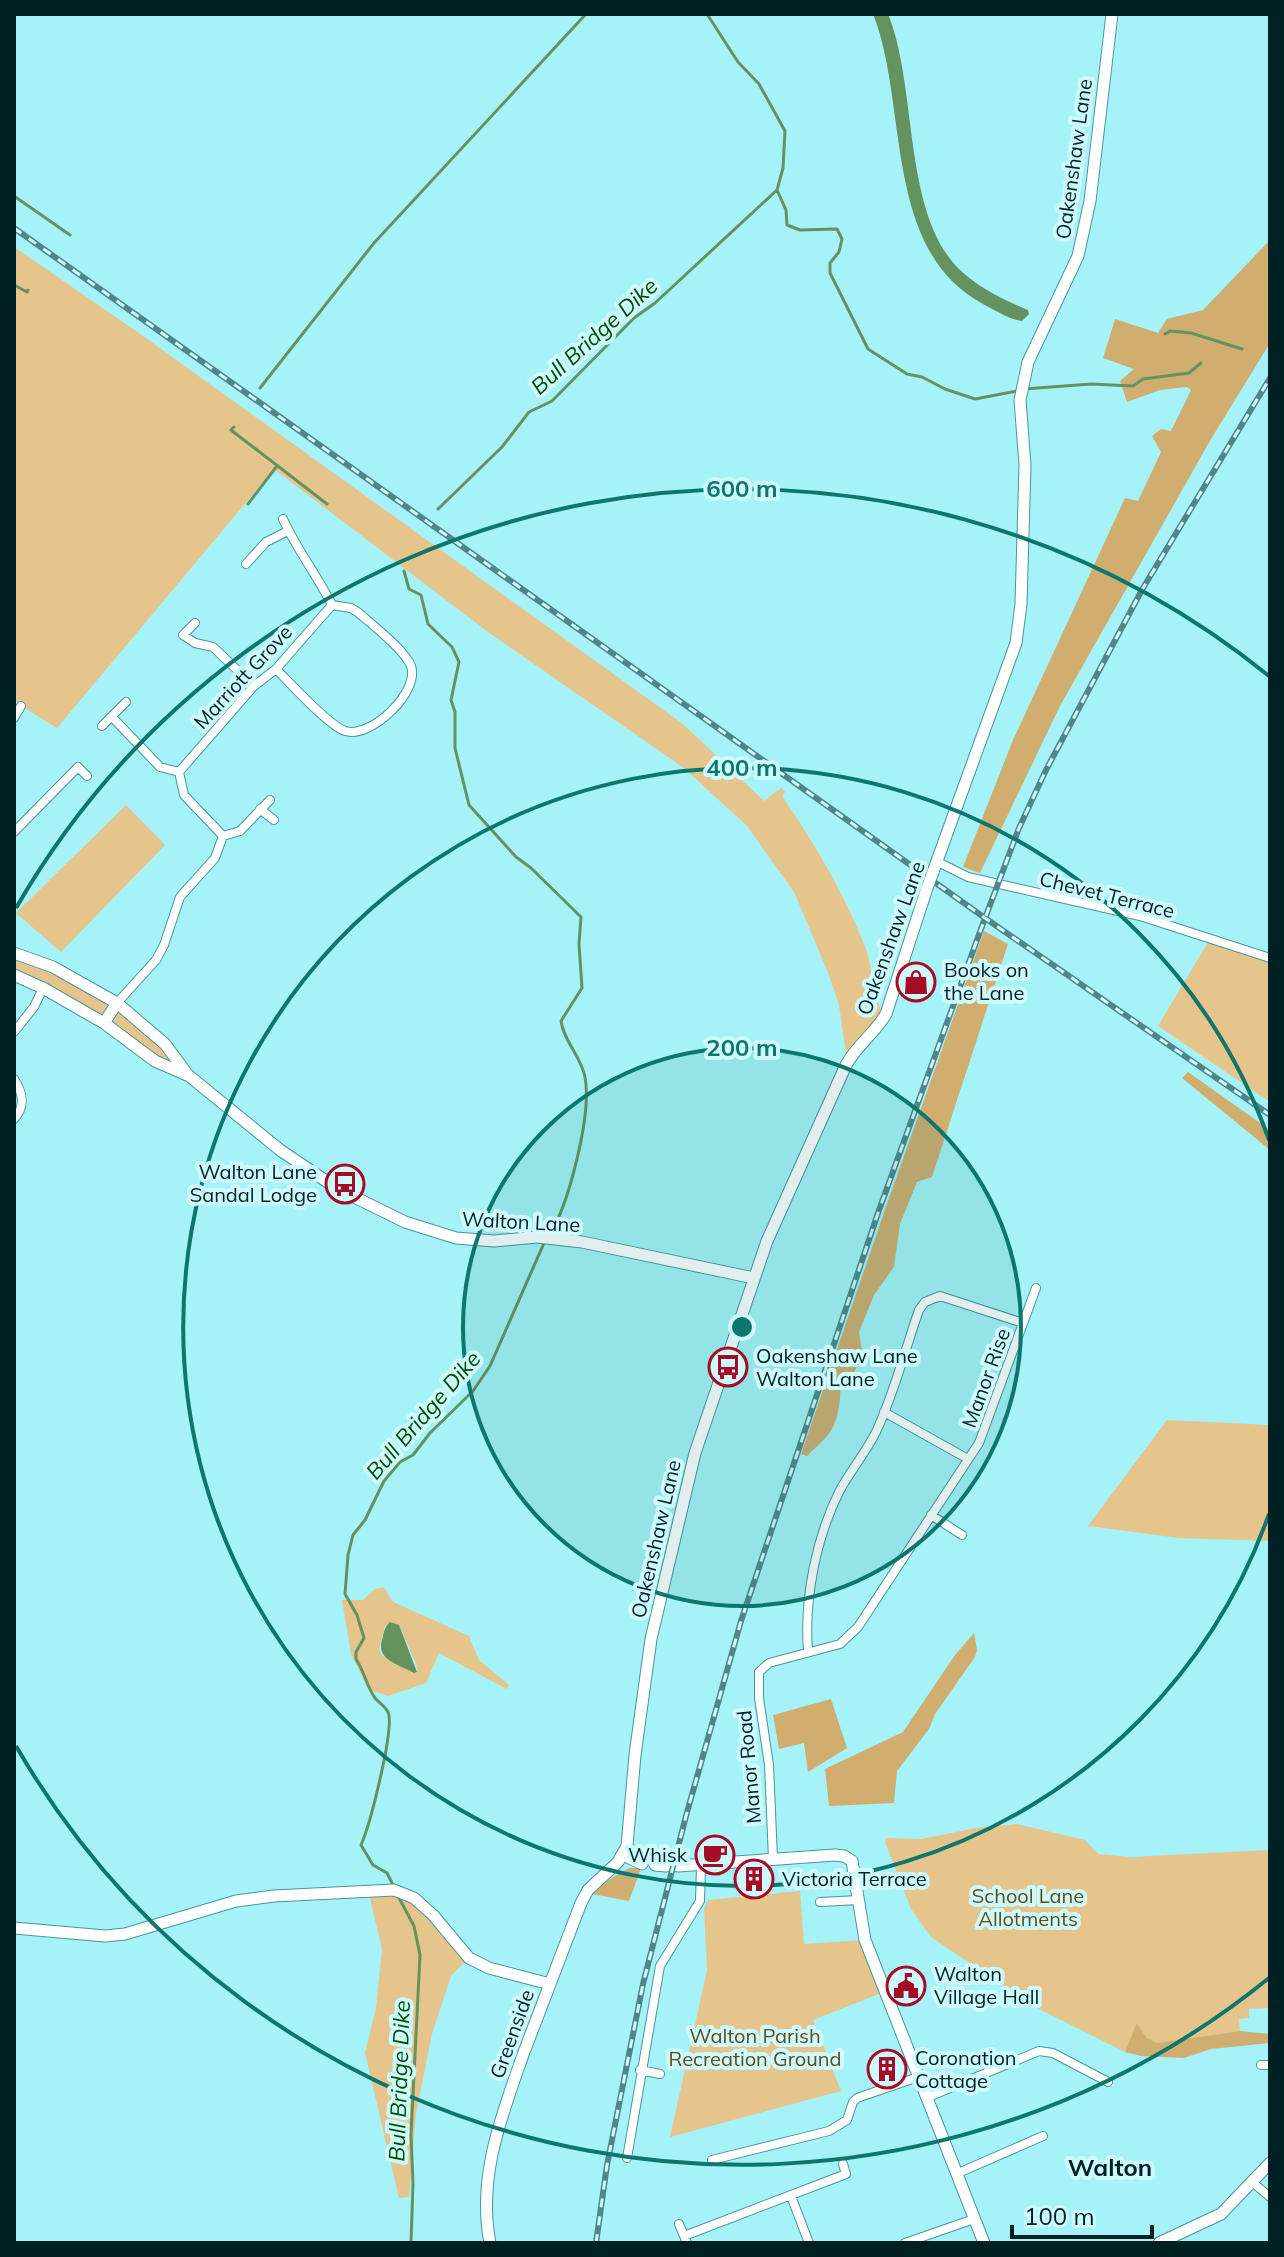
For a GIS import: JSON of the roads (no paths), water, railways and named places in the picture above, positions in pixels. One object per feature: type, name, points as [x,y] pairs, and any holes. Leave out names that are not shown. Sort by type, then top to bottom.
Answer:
[{"type":"street","name":"Oakenshaw Lane","points":[[623,1855],[629,1838],[635,1755],[658,1608],[695,1453],[767,1241],[837,1082],[855,1049],[879,1026],[886,1014],[927,888],[1016,643],[1025,465],[1021,396],[1041,333],[1078,256],[1090,201],[1112,14]]},
{"type":"street","points":[[276,669],[331,722],[348,732],[374,726],[409,692],[413,676],[408,659],[359,613],[351,608],[332,605],[318,578],[304,561],[283,519]]},
{"type":"street","points":[[246,564],[266,542],[288,531]]},
{"type":"street","name":"Marriott Grove","points":[[179,772],[254,686],[276,669],[332,605]]},
{"type":"street","points":[[195,623],[183,635],[187,640],[213,647],[254,686]]},
{"type":"street","points":[[102,726],[126,702]]},
{"type":"street","points":[[14,718],[21,706]]},
{"type":"street","points":[[112,717],[160,767],[179,772],[184,795],[216,825],[223,836]]},
{"type":"street","points":[[14,832],[78,767],[87,776]]},
{"type":"street","points":[[223,836],[240,831],[270,800]]},
{"type":"street","points":[[260,809],[274,820]]},
{"type":"street","points":[[104,1023],[117,1003],[156,960],[180,897],[215,858],[223,836]]},
{"type":"street","name":"Chevet Terrace","points":[[936,867],[1140,916],[1270,958]]},
{"type":"street","name":"Walton Lane","points":[[14,953],[53,967],[117,1003],[165,1044],[188,1075],[280,1150],[338,1189],[405,1222],[456,1238],[494,1241],[548,1238],[667,1258],[754,1278]]},
{"type":"street","points":[[14,1032],[34,1007],[53,967]]},
{"type":"street","name":"Walton Lane","points":[[14,975],[104,1023],[155,1061],[188,1075]]},
{"type":"street","points":[[14,1079],[23,1098],[14,1119]]},
{"type":"street","name":"Manor Rise","points":[[759,1672],[769,1663],[840,1644],[849,1637],[986,1429],[1036,1288]]},
{"type":"street","points":[[808,1651],[806,1626],[814,1566],[827,1523],[840,1490],[871,1441],[884,1412],[919,1310],[925,1302],[940,1296],[1023,1323]]},
{"type":"street","points":[[884,1412],[968,1459]]},
{"type":"street","points":[[931,1515],[962,1535]]},
{"type":"street","name":"Manor Road","points":[[759,1672],[759,1698],[769,1765],[773,1859]]},
{"type":"street","points":[[623,1855],[642,1864]]},
{"type":"street","name":"Greenside","points":[[490,2243],[485,2210],[491,2155],[499,2122],[588,1890],[623,1855]]},
{"type":"street","points":[[667,1866],[844,1856],[854,1867],[865,1940],[984,2243]]},
{"type":"street","points":[[627,2158],[660,1966],[683,1921],[700,1901],[701,1866]]},
{"type":"street","points":[[14,1928],[105,1936],[125,1934],[236,1901],[396,1890],[414,1898],[433,1915],[469,1958],[489,1968],[550,1984]]},
{"type":"street","points":[[825,1904],[859,1900]]},
{"type":"street","points":[[926,2098],[1039,2051],[1053,2053],[1092,2077],[1108,2082]]},
{"type":"street","points":[[640,2070],[660,2074]]},
{"type":"street","points":[[712,2160],[829,2131],[847,2120],[857,2098],[918,2077]]},
{"type":"street","points":[[956,2174],[1044,2138]]},
{"type":"street","points":[[1159,2243],[1221,2214],[1270,2163]]},
{"type":"street","points":[[679,2224],[685,2239],[846,2174],[843,2164]]},
{"type":"street","points":[[1252,2182],[1270,2197]]},
{"type":"street","points":[[791,2196],[809,2243]]},
{"type":"street","points":[[905,2243],[974,2219]]},
{"type":"waterway","points":[[260,388],[374,243],[586,14]]},
{"type":"waterway","name":"Bull Bridge Dike","points":[[438,509],[502,447],[529,412],[552,401],[634,318],[655,303],[777,190],[783,168],[785,131],[759,84],[738,62],[707,14]]},
{"type":"waterway","points":[[777,190],[786,210],[787,225],[800,230],[837,229],[842,239],[839,252],[830,263],[830,273],[868,349],[907,374],[975,399],[1017,391]]},
{"type":"waterway","points":[[14,196],[70,235]]},
{"type":"waterway","points":[[14,285],[28,290]]},
{"type":"waterway","points":[[1165,334],[1170,331],[1191,333],[1242,349]]},
{"type":"waterway","points":[[1024,389],[1091,384],[1133,386],[1143,379],[1189,373],[1201,363]]},
{"type":"waterway","points":[[234,427],[231,430],[327,504]]},
{"type":"waterway","points":[[248,504],[277,466]]},
{"type":"waterway","name":"Bull Bridge Dike","points":[[404,571],[409,589],[421,595],[428,624],[452,647],[459,662],[451,700],[455,712],[455,748],[469,805],[516,857],[581,917],[582,988],[561,1021],[585,1077],[585,1113],[571,1181],[549,1236]]},
{"type":"waterway","name":"Bull Bridge Dike","points":[[393,1885],[387,1873],[373,1865],[361,1845],[380,1777],[389,1721],[388,1712],[372,1694],[356,1659],[356,1652],[364,1638],[357,1615],[345,1594],[348,1555],[353,1535],[365,1520],[384,1481],[473,1391],[490,1366],[544,1243]]},
{"type":"waterway","name":"Bull Bridge Dike","points":[[398,1896],[414,1926],[420,1955],[411,2135],[411,2243]]},
{"type":"railway","points":[[14,228],[985,918],[1270,1115]]},
{"type":"railway","points":[[596,2243],[607,2165],[643,1984],[686,1816],[741,1621],[878,1213],[1019,828],[1046,770],[1143,588],[1270,378]]},
{"type":"place","name":"Books on the Lane","points":[[916,982]]},
{"type":"place","name":"Walton Lane Sandal Lodge","points":[[345,1184]]},
{"type":"place","name":"Oakenshaw Lane Walton Lane","points":[[728,1367]]},
{"type":"place","name":"Whisk","points":[[715,1855]]},
{"type":"place","name":"Victoria Terrace","points":[[754,1879]]},
{"type":"place","name":"Walton Village Hall","points":[[906,1986]]},
{"type":"place","name":"Coronation Cottage","points":[[887,2069]]},
{"type":"district","name":"Walton","points":[[1110,2168]]},
{"type":"park label","name":"School Lane Allotments","points":[[1028,1908]]},
{"type":"park label","name":"Walton Parish Recreation Ground","points":[[755,2048]]}]
